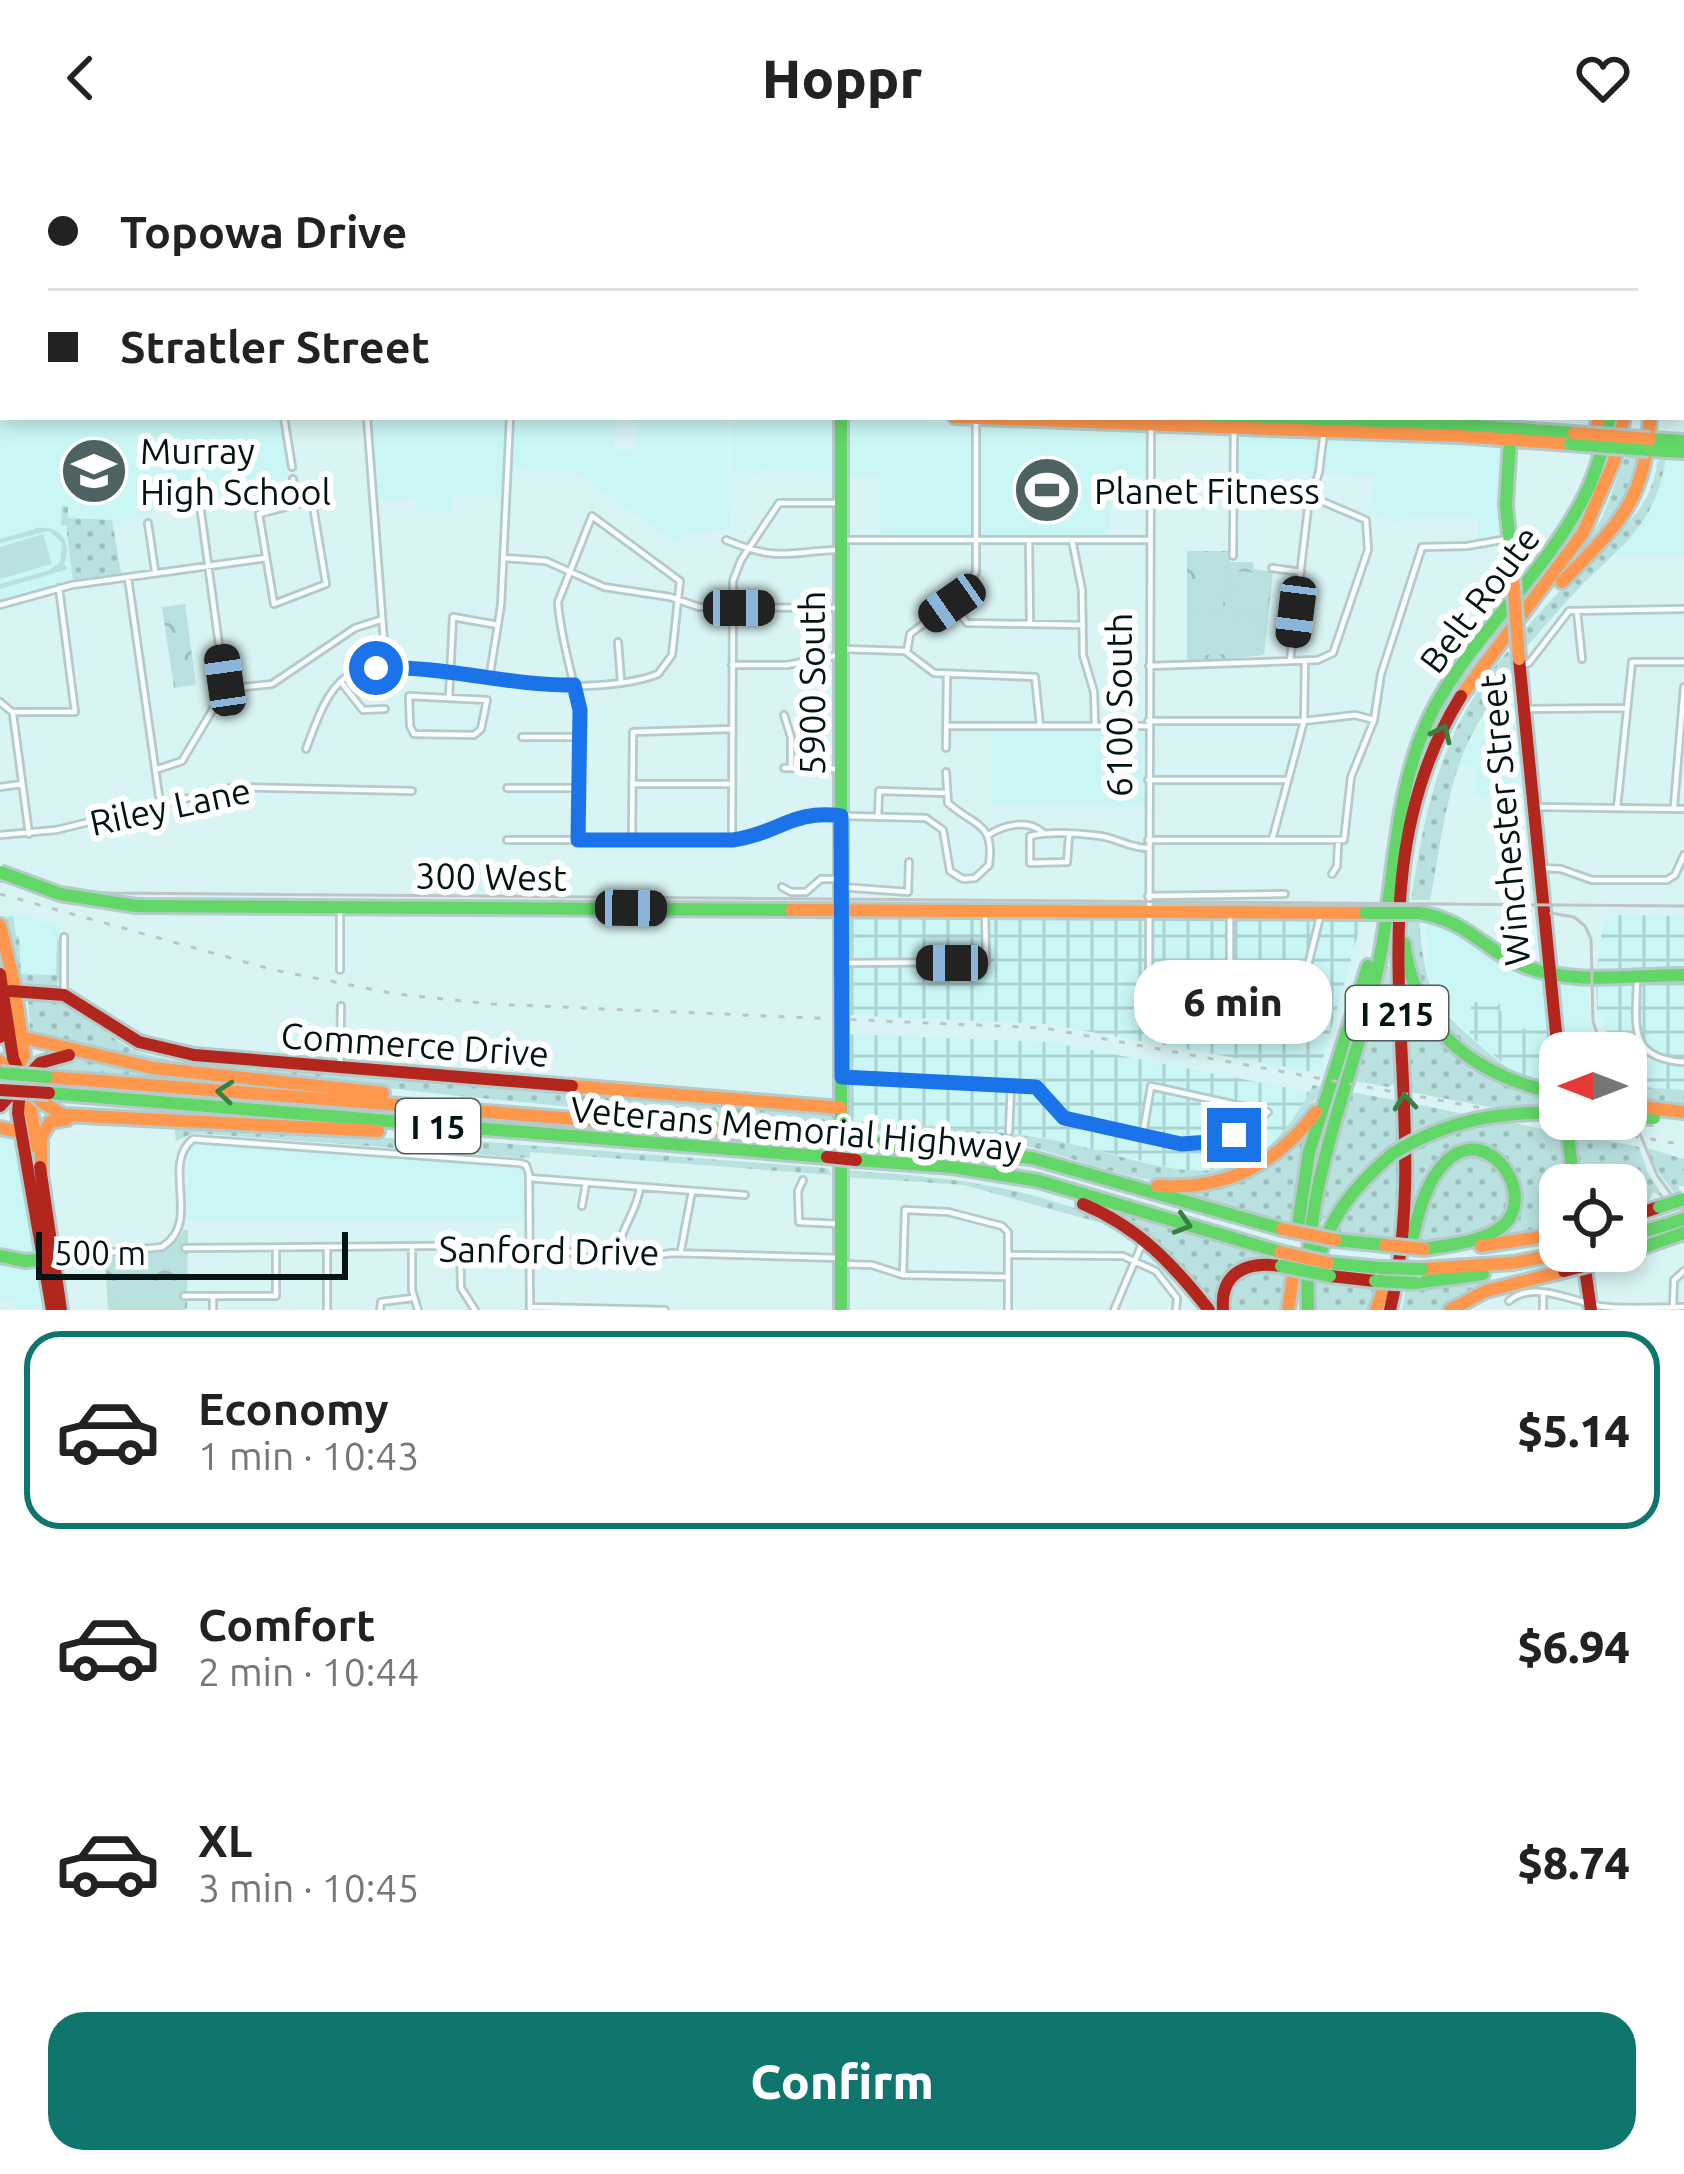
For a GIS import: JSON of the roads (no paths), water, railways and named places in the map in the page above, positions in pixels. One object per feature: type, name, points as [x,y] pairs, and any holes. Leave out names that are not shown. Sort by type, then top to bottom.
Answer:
[{"type":"main road","name":"5900 South","points":[[841,420],[841,1310]]},
{"type":"main road","points":[[1108,420],[1234,428],[1511,428],[1572,439],[1649,444],[1684,441]]},
{"type":"main road","points":[[1231,420],[1324,426]]},
{"type":"main road","points":[[1525,420],[1572,439]]},
{"type":"main road","points":[[1533,577],[1581,489],[1599,420]]},
{"type":"main road","name":"Belt Route","points":[[1310,1310],[1307,1244],[1314,1182],[1377,974],[1398,816],[1408,776],[1432,711],[1464,662],[1562,541],[1588,492],[1609,420]]},
{"type":"main road","name":"Belt Route","points":[[1395,1310],[1406,1219],[1408,1131],[1395,951],[1408,854],[1429,760],[1467,686],[1574,550],[1614,464],[1623,420]]},
{"type":"main road","points":[[1536,602],[1552,593],[1630,511],[1641,489],[1650,420]]},
{"type":"main road","name":"Winchester Street","points":[[1511,428],[1506,488],[1509,539],[1555,1032]]},
{"type":"main road","points":[[1649,444],[1684,452]]},
{"type":"main road","points":[[1288,1310],[1303,1174],[1372,954],[1398,816]]},
{"type":"main road","points":[[1408,854],[1404,953],[1427,1014],[1467,1059],[1514,1085],[1539,1090]]},
{"type":"main road","name":"300 West","points":[[0,872],[75,897],[136,906],[1419,913],[1457,921],[1511,960],[1547,971]]},
{"type":"main road","points":[[0,925],[13,1058],[21,1081],[23,1104],[18,1112],[49,1259]]},
{"type":"main road","points":[[1547,971],[1684,975]]},
{"type":"main road","points":[[0,974],[21,1036],[24,1056],[19,1065]]},
{"type":"main road","name":"Commerce Drive","points":[[6,991],[64,995],[85,1004],[123,1034],[159,1048],[227,1060],[841,1108]]},
{"type":"main road","points":[[0,1037],[7,1012]]},
{"type":"main road","points":[[21,1036],[84,1054],[452,1102],[468,1109]]},
{"type":"main road","points":[[1032,1158],[1174,1188],[1237,1178],[1271,1161],[1304,1129],[1323,1099],[1342,1051]]},
{"type":"main road","points":[[0,1106],[51,1057],[84,1054]]},
{"type":"main road","points":[[0,1061],[52,1110],[87,1118]]},
{"type":"main road","name":"Veterans Memorial Highway","points":[[0,1073],[956,1148],[1032,1158],[1335,1240],[1424,1249],[1539,1237]]},
{"type":"main road","name":"Veterans Memorial Highway","points":[[0,1090],[989,1172],[1039,1181],[1280,1259],[1329,1269],[1377,1274],[1539,1262]]},
{"type":"main road","points":[[23,1104],[31,1111],[57,1310]]},
{"type":"main road","points":[[1647,1111],[1657,1114]]},
{"type":"main road","points":[[1310,1310],[1325,1232],[1349,1191],[1392,1154],[1415,1137],[1466,1119],[1539,1114]]},
{"type":"main road","points":[[1647,1115],[1684,1116]]},
{"type":"main road","points":[[40,1171],[41,1137],[50,1122],[87,1118],[412,1132],[430,1126]]},
{"type":"main road","points":[[0,1128],[21,1132]]},
{"type":"main road","points":[[1395,1310],[1423,1187],[1432,1170],[1467,1151],[1489,1155],[1506,1167],[1516,1194],[1504,1228],[1491,1237],[1424,1249]]},
{"type":"main road","points":[[989,1172],[1128,1223],[1209,1310]]},
{"type":"main road","points":[[1647,1211],[1684,1199]]},
{"type":"main road","points":[[1376,1310],[1406,1219]]},
{"type":"main road","points":[[1647,1235],[1681,1227]]},
{"type":"main road","points":[[1647,1239],[1681,1227]]},
{"type":"main road","points":[[1144,1240],[1198,1310]]},
{"type":"main road","points":[[0,1256],[17,1261],[49,1259]]},
{"type":"main road","points":[[1223,1310],[1222,1292],[1237,1270],[1280,1259]]},
{"type":"main road","points":[[1377,1274],[1414,1283],[1539,1265]]},
{"type":"main road","points":[[1450,1310],[1539,1271]]},
{"type":"main road","points":[[1583,1272],[1590,1306]]},
{"type":"street","points":[[284,420],[292,467]]},
{"type":"street","points":[[367,420],[386,668]]},
{"type":"street","points":[[490,676],[504,557],[509,420]]},
{"type":"street","points":[[907,652],[910,634],[952,603],[974,577],[976,420]]},
{"type":"street","name":"6100 South","points":[[1152,421],[1149,993],[1230,993],[1230,912]]},
{"type":"street","points":[[1290,661],[1324,426]]},
{"type":"street","points":[[1233,556],[1234,428]]},
{"type":"street","points":[[293,479],[297,503]]},
{"type":"street","points":[[1149,666],[1305,661],[1323,659],[1336,648],[1370,539],[1366,520],[1312,497]]},
{"type":"street","points":[[312,500],[326,584],[274,604],[267,558],[260,514],[312,500]]},
{"type":"street","points":[[733,840],[735,573],[779,503],[842,503]]},
{"type":"street","points":[[155,770],[182,761],[225,688],[200,505]]},
{"type":"street","points":[[306,749],[326,703],[350,674],[386,668],[490,676],[532,685],[574,685],[650,677],[669,662],[679,579],[592,516],[568,570],[558,608],[574,685],[579,736],[578,840]]},
{"type":"street","points":[[148,523],[155,573]]},
{"type":"street","points":[[1332,874],[1351,777],[1374,720],[1381,674],[1422,547],[1509,539]]},
{"type":"street","points":[[726,540],[768,555],[842,545],[1149,540]]},
{"type":"street","points":[[1030,540],[1030,624]]},
{"type":"street","points":[[1072,540],[1083,594],[1083,659],[1094,692],[1095,726]]},
{"type":"street","points":[[504,557],[546,561],[604,587],[699,607],[842,608]]},
{"type":"street","points":[[0,605],[59,588],[267,558]]},
{"type":"street","points":[[1272,568],[1301,572]]},
{"type":"street","points":[[128,578],[159,796]]},
{"type":"street","points":[[0,702],[12,712],[75,712],[59,588]]},
{"type":"street","points":[[952,603],[964,622],[1083,625]]},
{"type":"street","points":[[1519,662],[1529,663],[1566,613],[1577,609],[1684,609]]},
{"type":"street","points":[[1577,609],[1582,659]]},
{"type":"street","points":[[448,697],[452,617],[498,626]]},
{"type":"street","points":[[225,688],[272,684],[355,628],[382,620]]},
{"type":"street","points":[[618,642],[621,681]]},
{"type":"street","points":[[732,665],[787,664],[842,652],[907,652],[930,671],[1036,676],[1040,726]]},
{"type":"street","points":[[1272,840],[1304,722],[1305,661]]},
{"type":"street","points":[[1617,808],[1633,662],[1684,662]]},
{"type":"street","points":[[946,673],[946,748]]},
{"type":"street","points":[[341,682],[363,710],[385,709]]},
{"type":"street","points":[[1674,808],[1684,687]]},
{"type":"street","points":[[409,696],[448,697],[487,700],[477,734],[414,734],[409,696]]},
{"type":"street","points":[[1523,709],[1627,708]]},
{"type":"street","points":[[12,712],[29,833]]},
{"type":"street","points":[[784,715],[791,740],[788,768],[842,768]]},
{"type":"street","points":[[946,726],[1304,722],[1355,715],[1374,720]]},
{"type":"street","points":[[632,840],[635,730],[732,728]]},
{"type":"street","points":[[522,737],[579,736]]},
{"type":"street","points":[[946,772],[952,808],[988,835]]},
{"type":"street","points":[[1148,780],[1287,780]]},
{"type":"street","points":[[0,787],[22,784]]},
{"type":"street","points":[[632,784],[732,784]]},
{"type":"street","name":"Riley Lane","points":[[0,835],[29,833],[234,787],[412,791]]},
{"type":"street","points":[[507,788],[579,788]]},
{"type":"street","points":[[878,817],[879,791],[946,793]]},
{"type":"street","points":[[1532,807],[1684,808]]},
{"type":"street","points":[[507,840],[733,840],[757,836],[800,815],[935,821],[945,833],[947,865],[963,879],[978,877],[987,869],[988,835]]},
{"type":"street","points":[[988,835],[1010,826],[1036,827],[1042,832]]},
{"type":"street","points":[[1069,836],[1067,862],[1030,863],[1030,836],[1042,832],[1106,837],[1124,847],[1341,841]]},
{"type":"street","points":[[1537,868],[1561,868],[1592,880],[1667,880],[1675,875],[1684,855]]},
{"type":"street","points":[[782,886],[791,892],[806,892],[821,879],[908,892],[909,862]]},
{"type":"street","points":[[1148,896],[1274,897],[1285,893]]},
{"type":"street","points":[[340,905],[340,970]]},
{"type":"street","points":[[842,963],[986,962],[985,910]]},
{"type":"street","points":[[1298,1009],[1321,913]]},
{"type":"street","points":[[64,937],[64,995]]},
{"type":"street","points":[[1637,974],[1637,1033],[1652,1055],[1684,1062]]},
{"type":"street","points":[[340,1068],[341,1006]]},
{"type":"street","points":[[842,1077],[1040,1088],[1064,1118],[1181,1144],[1210,1142],[1242,1132],[1268,1112],[1151,1086],[1143,1133]]},
{"type":"street","points":[[1009,1132],[1012,1086]]},
{"type":"street","points":[[49,1259],[162,1246],[172,1240],[181,1225],[182,1152],[197,1138],[512,1162],[526,1166],[530,1178],[530,1308],[665,1310]]},
{"type":"street","points":[[530,1178],[745,1195]]},
{"type":"street","points":[[803,1180],[798,1191],[799,1222],[841,1224]]},
{"type":"street","points":[[582,1206],[586,1183]]},
{"type":"street","points":[[618,1258],[620,1232],[638,1205],[640,1187]]},
{"type":"street","points":[[681,1252],[692,1191]]},
{"type":"street","points":[[903,1275],[905,1210],[948,1212],[1007,1228],[1008,1310]]},
{"type":"street","points":[[1114,1310],[1144,1240]]},
{"type":"street","points":[[460,1245],[461,1288],[475,1310]]},
{"type":"street","name":"Sanford Drive","points":[[184,1248],[530,1245],[555,1247],[582,1257],[681,1252],[841,1261],[903,1275],[1008,1276]]},
{"type":"street","points":[[327,1247],[327,1310]]},
{"type":"street","points":[[184,1297],[276,1296],[276,1248]]},
{"type":"street","points":[[412,1248],[413,1298],[418,1310]]},
{"type":"street","points":[[1008,1255],[1117,1256],[1134,1261],[1161,1276],[1177,1298],[1176,1310]]},
{"type":"street","points":[[1673,1306],[1675,1278],[1684,1271]]},
{"type":"street","points":[[1509,1301],[1523,1293],[1567,1295],[1590,1306],[1684,1306]]},
{"type":"street","points":[[1543,1295],[1543,1310]]},
{"type":"street","points":[[213,1297],[213,1310]]},
{"type":"street","points":[[380,1310],[381,1302],[413,1298]]},
{"type":"tram line","points":[[0,881],[48,890],[111,893],[1684,906]]},
{"type":"tram line","points":[[1551,913],[1574,917],[1591,939],[1596,1032]]},
{"type":"tram line","points":[[1643,1140],[1657,1175],[1684,1212]]},
{"type":"railway","points":[[0,894],[274,970],[396,994],[492,1004],[1044,1028],[1684,1145]]},
{"type":"place","name":"Murray High School","points":[[94,471]]},
{"type":"place","name":"Planet Fitness","points":[[1047,490]]}]
